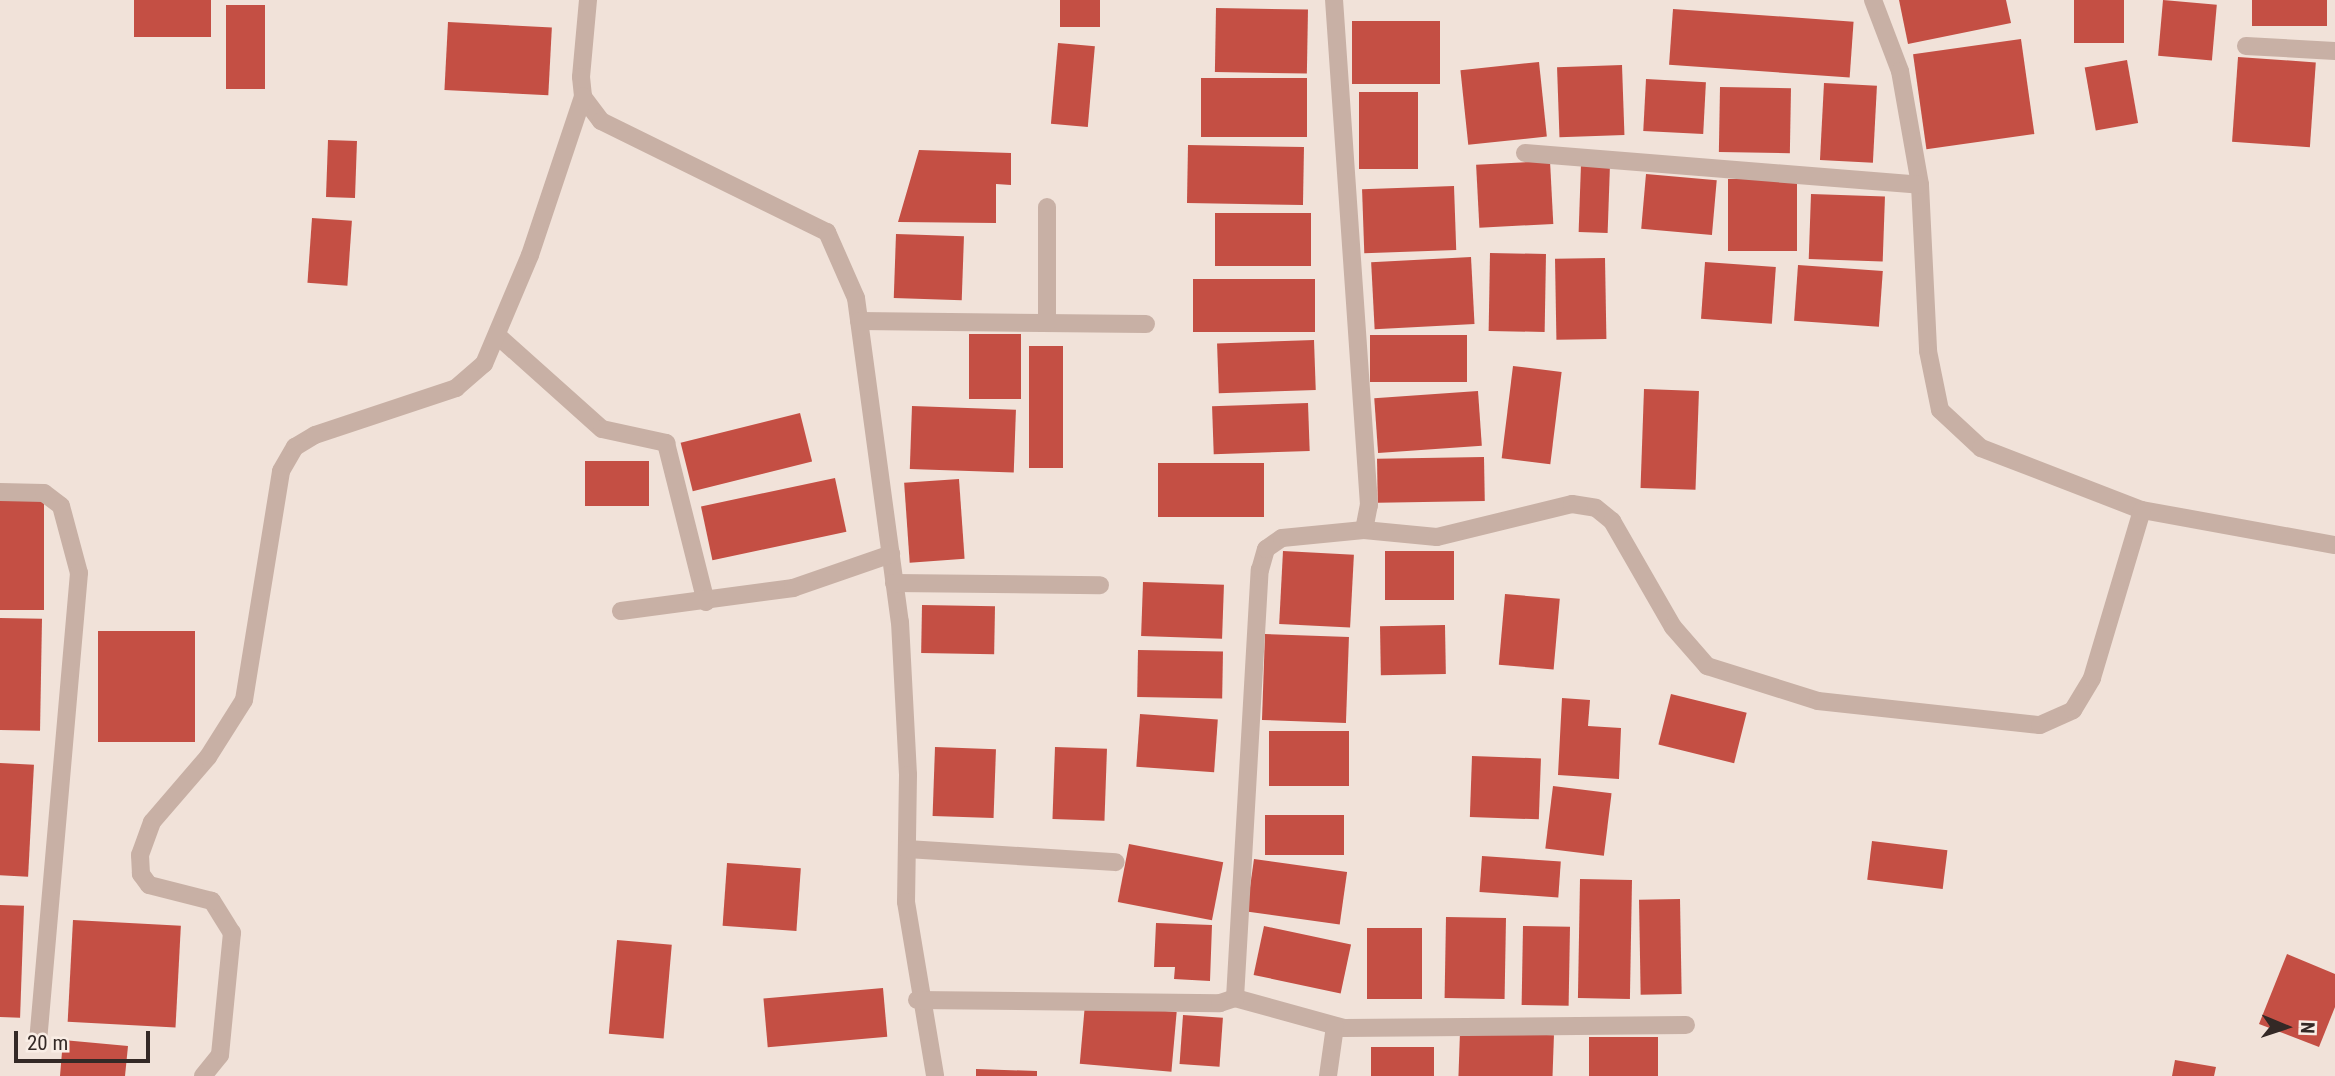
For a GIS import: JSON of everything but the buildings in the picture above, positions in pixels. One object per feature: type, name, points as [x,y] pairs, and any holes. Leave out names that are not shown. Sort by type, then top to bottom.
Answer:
[{"type":"street","points":[[203,1076],[220,1055],[232,933],[226,914],[212,901],[149,885],[141,874],[140,855],[152,821],[208,757],[244,700],[281,471],[295,447],[315,435],[456,388],[484,364],[499,337],[583,97],[588,0]]},
{"type":"street","points":[[1335,0],[1370,444],[1364,530]]},
{"type":"street","points":[[1873,0],[1900,71],[1920,185],[1928,351],[1940,410],[1981,448],[2142,510],[2335,545]]},
{"type":"street","points":[[2246,46],[2335,51]]},
{"type":"street","points":[[583,97],[601,121],[827,232],[859,321],[894,583],[917,1000],[934,1076]]},
{"type":"street","points":[[1525,153],[1920,185]]},
{"type":"street","points":[[1047,207],[1047,323]]},
{"type":"street","points":[[859,321],[1146,324]]},
{"type":"street","points":[[499,337],[602,429],[666,443],[706,602]]},
{"type":"street","points":[[0,492],[44,493],[61,506],[79,573],[39,1034]]},
{"type":"street","points":[[1235,998],[1259,569],[1266,549],[1282,538],[1364,530],[1437,537],[1572,504],[1596,508],[1612,521],[1673,627],[1707,666],[1818,701],[2040,724],[2073,710],[2092,678],[2142,510]]},
{"type":"street","points":[[621,611],[706,602],[793,588],[891,554]]},
{"type":"street","points":[[894,583],[1100,585]]},
{"type":"street","points":[[907,849],[1116,862]]},
{"type":"street","points":[[917,1000],[1220,1003],[1235,998],[1335,1026],[1686,1025]]},
{"type":"street","points":[[1328,1076],[1335,1026]]}]
